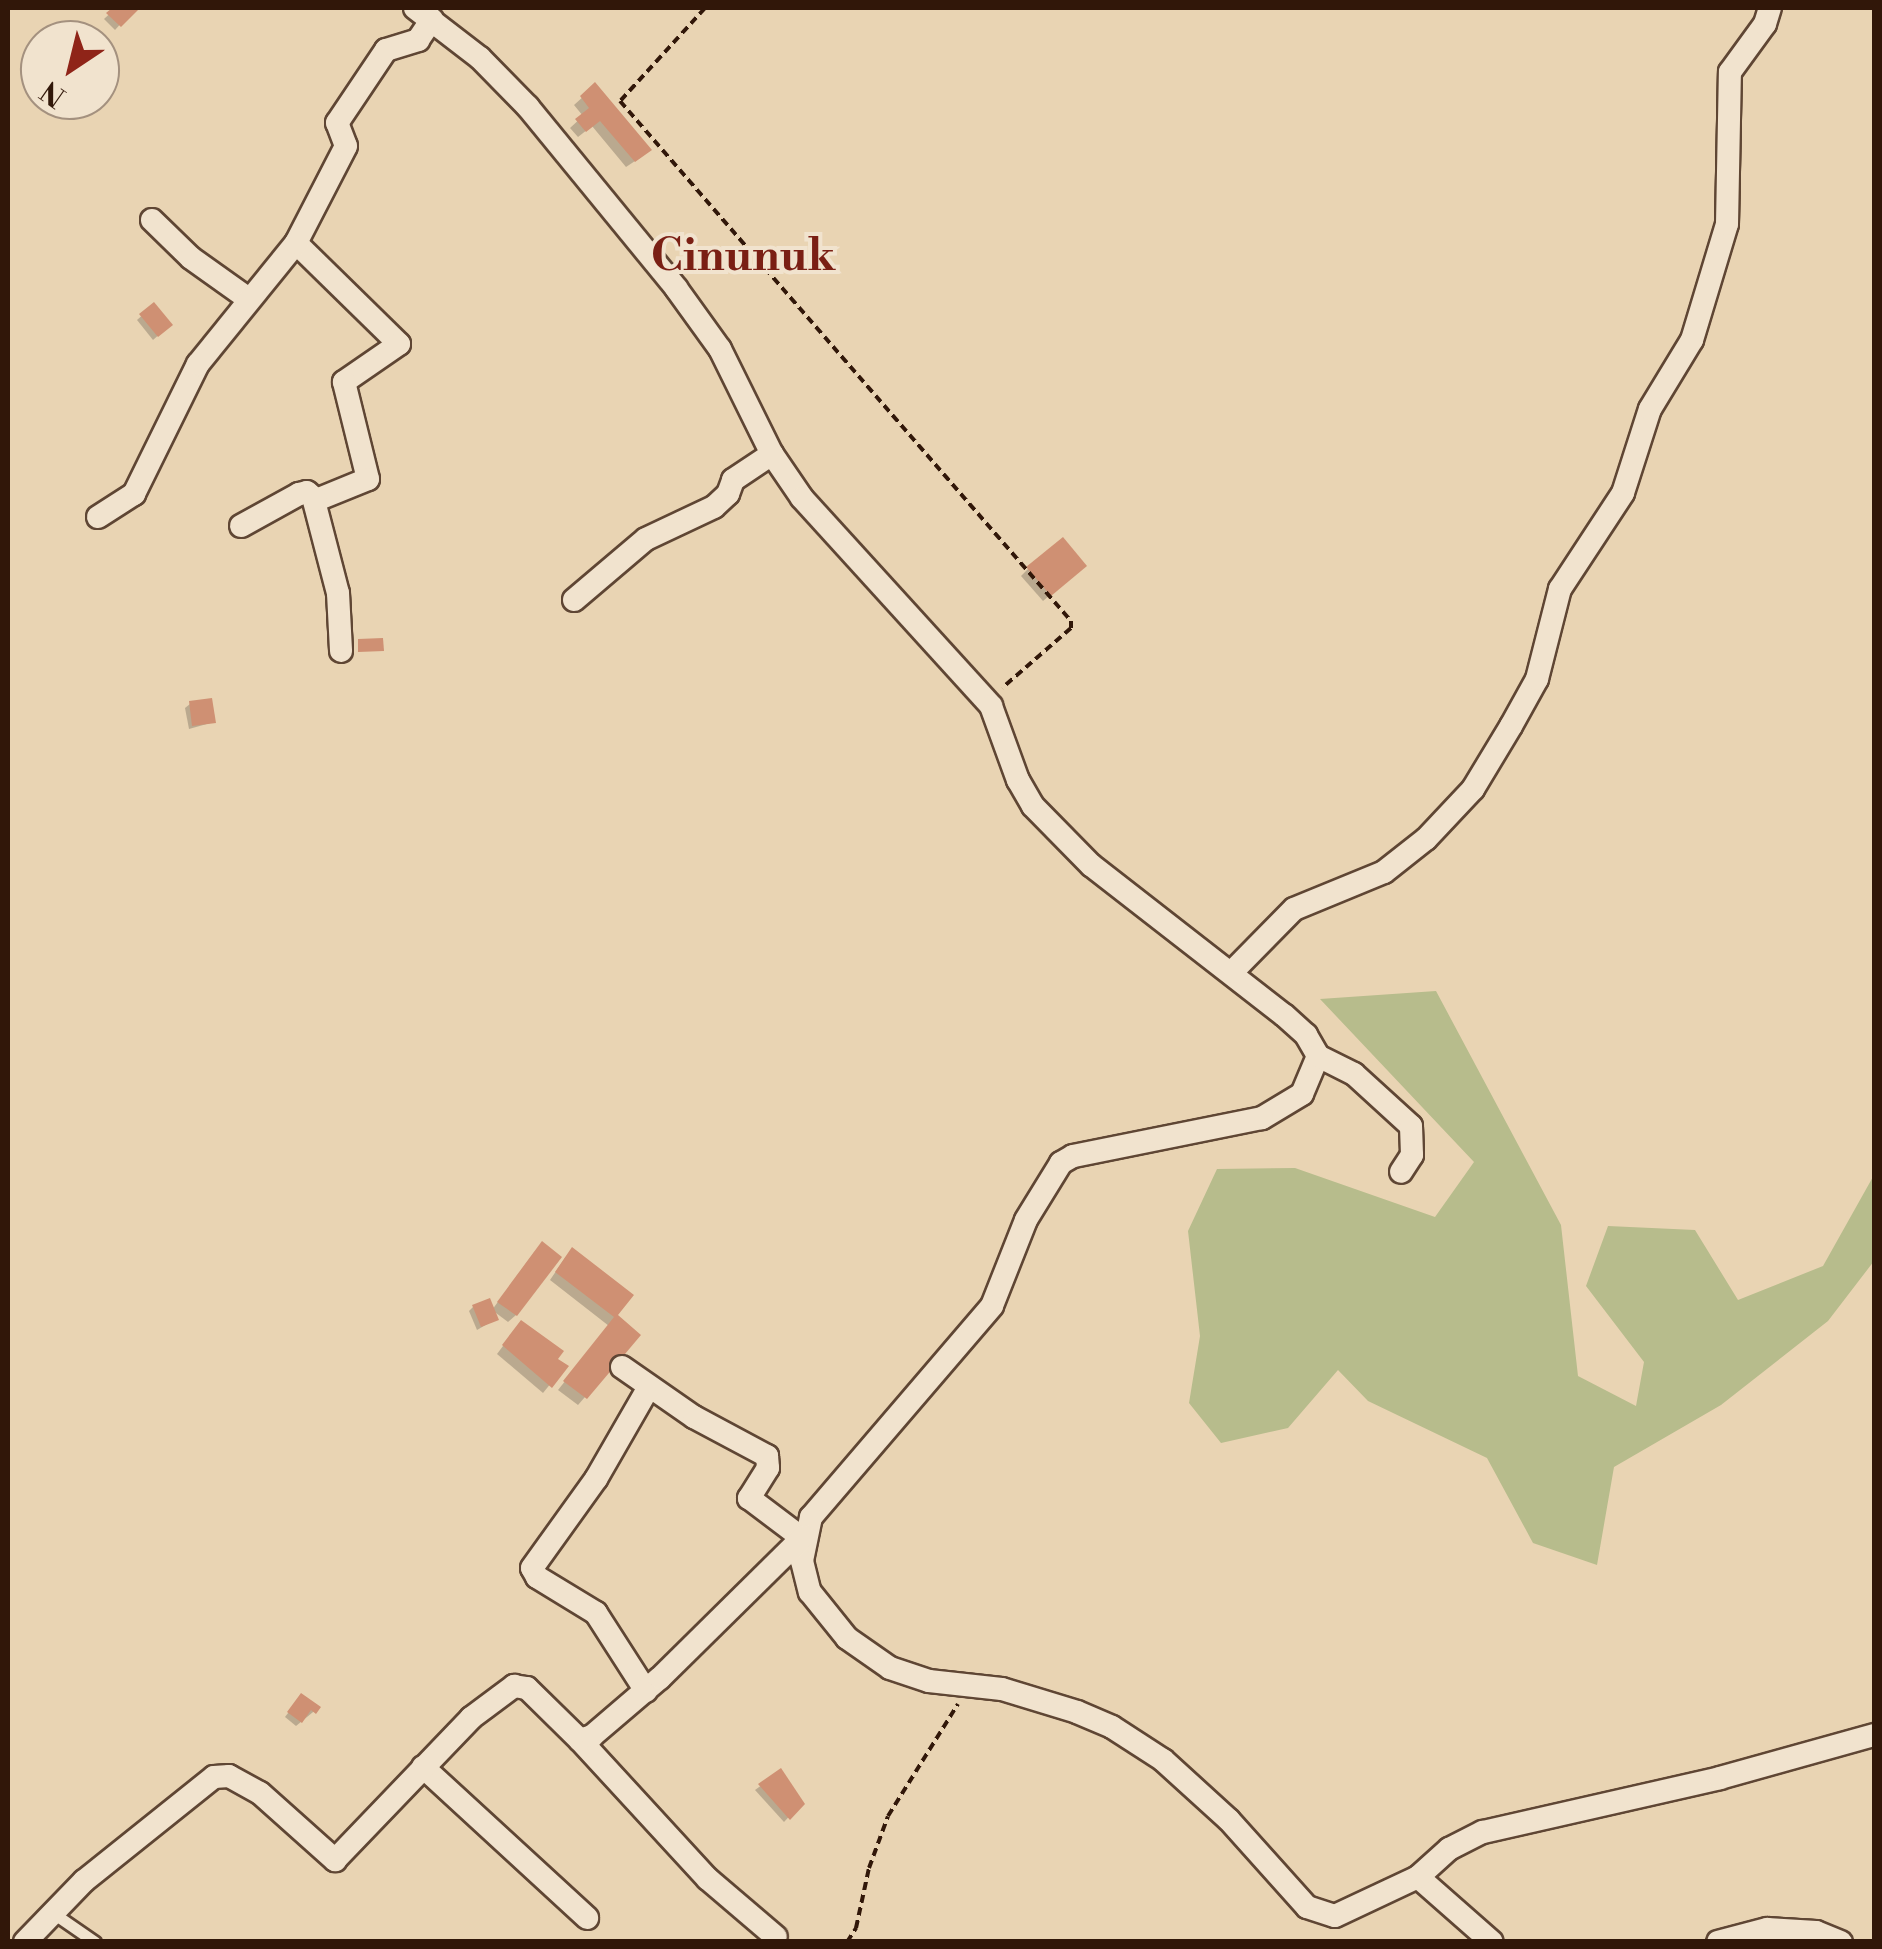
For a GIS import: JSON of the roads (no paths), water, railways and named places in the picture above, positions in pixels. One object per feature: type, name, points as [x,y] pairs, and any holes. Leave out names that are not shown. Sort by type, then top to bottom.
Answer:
[{"type":"street","points":[[1232,972],[1294,909],[1384,872],[1426,840],[1473,789],[1511,726],[1536,679],[1560,589],[1623,493],[1650,409],[1692,340],[1726,224],[1730,72],[1765,24],[1770,8]]},
{"type":"street","points":[[98,517],[134,494],[198,364],[247,298],[296,243],[346,146],[338,123],[386,50],[418,40],[423,13]]},
{"type":"street","points":[[423,13],[515,94],[609,202],[720,349],[772,454],[802,498],[988,702],[1018,780],[1041,815],[1092,865],[1232,972],[1284,1015],[1312,1045],[1354,1074],[1411,1126],[1412,1156],[1401,1172]]},
{"type":"street","points":[[152,220],[192,258],[247,298]]},
{"type":"street","points":[[296,243],[398,344],[344,382],[368,479],[315,498]]},
{"type":"street","points":[[574,600],[636,546],[714,507],[728,494],[733,480],[772,454]]},
{"type":"street","points":[[241,526],[299,494],[307,492],[315,498],[338,594],[341,651]]},
{"type":"street","points":[[580,1740],[598,1733],[646,1690],[803,1537],[822,1499],[992,1306],[1026,1220],[1060,1163],[1110,1148],[1262,1118],[1302,1094],[1312,1045]]},
{"type":"street","points":[[622,1367],[768,1456],[768,1468],[748,1498],[803,1537]]},
{"type":"street","points":[[646,1690],[596,1613],[537,1578],[532,1568],[596,1479],[650,1387]]},
{"type":"street","points":[[803,1537],[802,1561],[810,1592],[847,1638],[909,1676],[1002,1690],[1077,1712],[1112,1727],[1163,1760],[1229,1820],[1285,1888],[1321,1914],[1350,1912],[1418,1877],[1449,1849],[1482,1832],[1720,1778],[1874,1735]]},
{"type":"street","points":[[25,1942],[84,1881],[214,1778],[229,1776],[260,1792],[336,1860],[356,1844],[471,1718],[514,1686],[527,1688],[698,1869],[776,1937]]},
{"type":"street","points":[[423,1768],[587,1918]]},
{"type":"street","points":[[1418,1877],[1492,1942]]},
{"type":"street","points":[[1718,1942],[1767,1929],[1816,1932],[1841,1942]]},
{"type":"lane","points":[[53,1912],[95,1942]]},
{"type":"district","name":"Cinunuk","points":[[743,257]]}]
